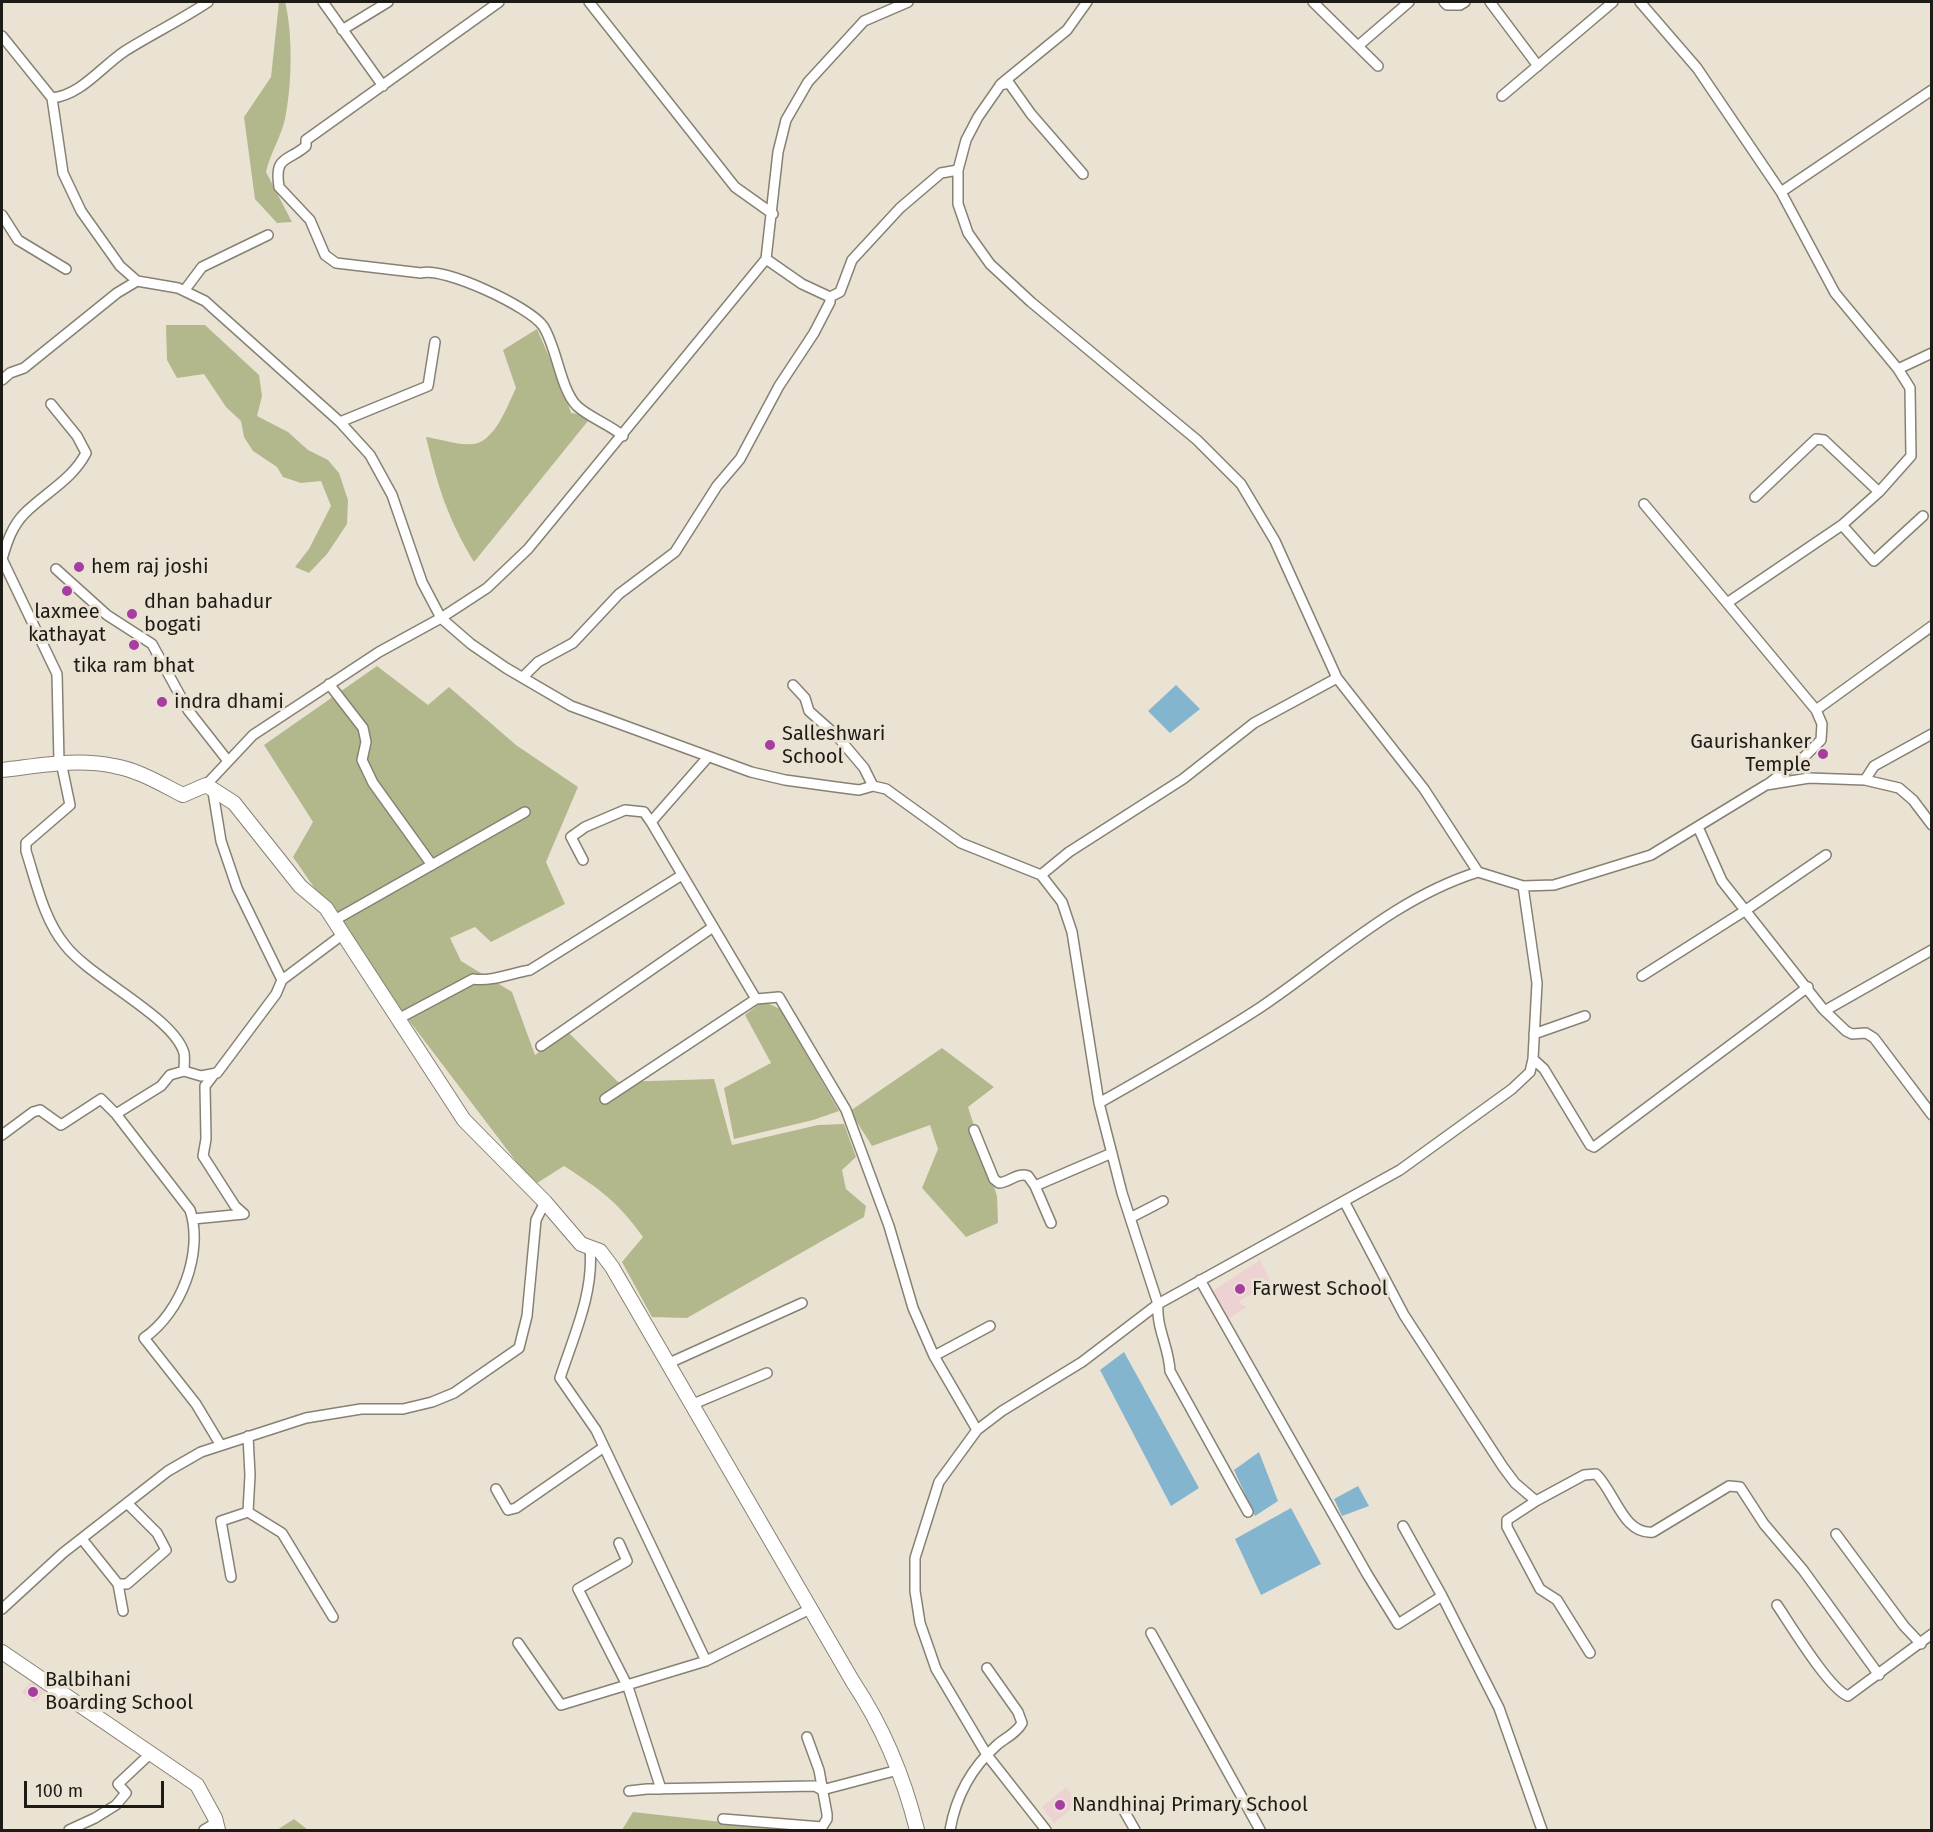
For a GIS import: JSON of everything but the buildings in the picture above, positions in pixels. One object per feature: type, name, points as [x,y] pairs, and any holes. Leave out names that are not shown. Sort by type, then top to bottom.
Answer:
[{"type":"street","points":[[52,98],[76,90],[118,56],[167,29],[208,2]]},
{"type":"street","points":[[323,2],[383,86]]},
{"type":"street","points":[[342,30],[388,2]]},
{"type":"street","points":[[500,2],[306,140],[306,146],[284,158],[278,167],[279,187],[310,220],[325,255],[336,263],[421,273],[429,271],[447,275],[535,316],[544,328],[577,406],[623,436]]},
{"type":"street","points":[[589,2],[735,187],[773,214]]},
{"type":"street","points":[[282,980],[237,888],[221,841],[210,789],[228,761],[254,735],[329,684],[487,588],[528,549],[766,259],[773,214],[778,152],[786,120],[808,82],[864,21],[908,2]]},
{"type":"street","points":[[1087,2],[1067,30],[1000,85],[966,140],[958,170],[958,204],[968,233],[990,264],[1072,338],[1197,440],[1241,484],[1275,541],[1337,678],[1424,789],[1478,872]]},
{"type":"street","points":[[1313,2],[1378,66]]},
{"type":"street","points":[[1358,46],[1409,2]]},
{"type":"street","points":[[1444,2],[1447,5],[1460,5],[1465,2]]},
{"type":"street","points":[[1490,2],[1538,66]]},
{"type":"street","points":[[1502,96],[1613,2]]},
{"type":"street","points":[[1641,2],[1697,69],[1781,192],[1835,293],[1898,369],[1910,388],[1911,456],[1879,492],[1842,525],[1727,603]]},
{"type":"street","points":[[2,36],[52,98],[63,173],[81,212],[120,266],[138,281],[184,291],[205,301],[339,422],[370,454],[392,495],[422,582],[441,618],[471,644],[571,706],[708,757],[785,780],[859,790],[873,786],[886,789],[961,843],[1041,875],[1062,902],[1072,932],[1099,1102],[1130,1218],[1158,1304],[1156,1321],[1169,1352],[1170,1371],[1248,1512]]},
{"type":"street","points":[[1000,85],[1009,83],[1031,114],[1083,174]]},
{"type":"street","points":[[1781,192],[1932,90]]},
{"type":"street","points":[[830,297],[840,292],[852,260],[900,208],[941,173],[958,170]]},
{"type":"street","points":[[2,215],[18,240],[66,269]]},
{"type":"street","points":[[184,291],[202,267],[268,235]]},
{"type":"street","points":[[766,259],[791,273],[802,284],[830,297]]},
{"type":"street","points":[[2,380],[10,373],[24,369],[117,293],[138,281]]},
{"type":"street","points":[[523,677],[538,662],[573,643],[619,594],[675,552],[717,486],[740,459],[779,386],[814,333],[830,303],[830,297]]},
{"type":"street","points":[[339,422],[428,387],[435,342]]},
{"type":"street","points":[[1898,369],[1932,353]]},
{"type":"street","points":[[51,404],[77,436],[86,453],[74,471],[24,513],[8,537],[2,559],[57,674],[60,762],[70,805],[26,843],[26,851],[47,912],[64,945],[100,978],[160,1021],[184,1053],[184,1071]]},
{"type":"street","points":[[1755,497],[1816,439],[1824,440],[1879,492]]},
{"type":"street","points":[[1099,1102],[1262,1006],[1350,939],[1446,882],[1478,872],[1523,886],[1554,885],[1651,855],[1766,785],[1805,756],[1821,740],[1822,724],[1816,710],[1644,504]]},
{"type":"street","points":[[1842,525],[1874,561],[1923,516]]},
{"type":"street","points":[[56,569],[107,615],[152,644],[188,710],[228,761]]},
{"type":"street","points":[[1816,710],[1932,626]]},
{"type":"street","points":[[1041,875],[1069,852],[1183,779],[1254,723],[1337,678]]},
{"type":"street","points":[[329,684],[363,728],[366,742],[362,760],[373,783],[432,866]]},
{"type":"street","points":[[793,685],[805,698],[809,711],[854,755],[873,786]]},
{"type":"street","points":[[1865,780],[1874,766],[1932,734]]},
{"type":"street","points":[[651,822],[708,757]]},
{"type":"street","points":[[2,770],[60,762],[114,765],[148,777],[183,795],[210,789],[234,803],[300,886],[326,908],[464,1120],[545,1202],[581,1244],[600,1251],[612,1267],[810,1609],[875,1716],[908,1793],[917,1830]]},
{"type":"street","points":[[1766,785],[1809,778],[1865,780],[1899,788],[1913,800],[1932,825]]},
{"type":"street","points":[[583,860],[571,837],[625,810],[644,812],[756,999]]},
{"type":"street","points":[[333,921],[525,812]]},
{"type":"street","points":[[1698,827],[1722,881],[1826,1010],[1846,1031],[1852,1034],[1866,1033],[1874,1038],[1932,1115]]},
{"type":"street","points":[[1642,976],[1746,910],[1826,855]]},
{"type":"street","points":[[398,1019],[473,978],[485,980],[530,970],[682,875]]},
{"type":"street","points":[[1046,1830],[987,1755],[936,1669],[920,1623],[915,1592],[915,1558],[939,1482],[977,1430],[1002,1411],[1082,1362],[1158,1304],[1400,1170],[1512,1089],[1530,1072],[1533,1059],[1537,983],[1532,933],[1523,886]]},
{"type":"street","points":[[540,1046],[713,927]]},
{"type":"street","points":[[193,1219],[244,1214],[235,1206],[203,1156],[206,1139],[206,1086],[276,994],[282,980],[342,935]]},
{"type":"street","points":[[1826,1010],[1932,950]]},
{"type":"street","points":[[1533,1059],[1544,1069],[1594,1148],[1808,987]]},
{"type":"street","points":[[605,1099],[756,999],[779,997],[846,1110],[890,1227],[913,1308],[934,1356],[977,1430]]},
{"type":"street","points":[[1534,1034],[1585,1016]]},
{"type":"street","points":[[116,1114],[161,1086],[171,1075],[184,1071],[201,1076],[215,1073]]},
{"type":"street","points":[[2,1136],[33,1112],[40,1110],[61,1125],[101,1099],[116,1114],[190,1210],[196,1238],[192,1260],[176,1302],[155,1331],[144,1338],[196,1404],[220,1444]]},
{"type":"street","points":[[974,1130],[994,1179],[999,1183],[1022,1174],[1028,1176],[1035,1186],[1051,1223]]},
{"type":"street","points":[[1035,1186],[1112,1153]]},
{"type":"street","points":[[1130,1218],[1163,1201]]},
{"type":"street","points":[[1344,1201],[1404,1315],[1503,1467],[1515,1483],[1536,1501]]},
{"type":"street","points":[[2,1609],[82,1539],[168,1471],[220,1444],[335,1412],[361,1409],[403,1409],[432,1402],[454,1393],[519,1347],[527,1316],[536,1220],[545,1202]]},
{"type":"street","points":[[590,1248],[592,1267],[586,1298],[560,1378],[604,1447],[706,1661]]},
{"type":"street","points":[[1200,1280],[1395,1621],[1398,1624],[1402,1622],[1442,1596]]},
{"type":"street","points":[[667,1364],[802,1303]]},
{"type":"street","points":[[934,1356],[990,1326]]},
{"type":"street","points":[[691,1405],[766,1373]]},
{"type":"street","points":[[248,1436],[250,1475],[248,1512]]},
{"type":"street","points":[[496,1490],[508,1510],[516,1508],[604,1447]]},
{"type":"street","points":[[1590,1653],[1557,1600],[1540,1589],[1507,1527],[1507,1520],[1584,1475],[1596,1474],[1612,1494],[1631,1527],[1643,1533],[1653,1532],[1729,1486],[1740,1487],[1764,1524],[1803,1570],[1879,1675]]},
{"type":"street","points":[[118,1584],[128,1584],[166,1550],[157,1533],[127,1503]]},
{"type":"street","points":[[231,1577],[221,1521],[248,1512]]},
{"type":"street","points":[[248,1512],[282,1533],[333,1617]]},
{"type":"street","points":[[1403,1526],[1442,1596],[1499,1708],[1542,1830]]},
{"type":"street","points":[[1836,1534],[1904,1626],[1921,1644]]},
{"type":"street","points":[[82,1539],[118,1584],[123,1611]]},
{"type":"street","points":[[619,1543],[627,1561],[578,1589],[628,1687],[661,1789]]},
{"type":"street","points":[[1777,1605],[1841,1694],[1848,1696],[1932,1634]]},
{"type":"street","points":[[518,1643],[561,1705],[628,1687],[706,1661],[810,1609]]},
{"type":"street","points":[[1151,1633],[1260,1830]]},
{"type":"street","points":[[2,1652],[197,1785],[212,1828]]},
{"type":"street","points":[[950,1830],[958,1797],[987,1755],[1022,1723],[1018,1712],[987,1668]]},
{"type":"street","points":[[723,1819],[822,1827],[827,1819],[819,1770],[807,1737]]},
{"type":"street","points":[[69,1830],[116,1804],[126,1793],[118,1784],[151,1753]]},
{"type":"street","points":[[629,1791],[815,1786],[822,1790],[897,1770]]},
{"type":"street","points":[[1119,1802],[1135,1830]]},
{"type":"shaded area","name":"Salleshwari School","points":[[767,738],[773,738],[777,745],[773,752],[767,752],[763,748],[763,742]]},
{"type":"shaded area","name":"Farwest School","points":[[1260,1260],[1272,1285],[1242,1299],[1239,1303],[1247,1307],[1226,1320],[1211,1292]]},
{"type":"shaded area","name":"Balbihani Boarding School","points":[[32,1680],[45,1691],[35,1703],[22,1692]]},
{"type":"shaded area","name":"Nandhinaj Primary School","points":[[1066,1787],[1079,1803],[1054,1823],[1042,1807]]},
{"type":"green space","points":[[279,2],[285,2],[288,15],[291,60],[289,91],[283,126],[266,172],[292,222],[277,223],[255,199],[244,117],[271,77]]},
{"type":"green space","points":[[166,325],[205,325],[259,375],[262,396],[257,416],[288,432],[308,450],[328,460],[339,473],[348,500],[347,524],[327,554],[309,573],[295,567],[309,549],[331,506],[321,481],[301,483],[283,477],[277,467],[253,451],[244,437],[241,421],[226,407],[204,374],[177,378],[167,360]]},
{"type":"green space","points":[[537,329],[571,413],[592,416],[474,562],[444,501],[426,437],[474,444],[489,436],[500,421],[516,388],[503,350]]},
{"type":"green space","points":[[377,666],[428,705],[449,687],[516,745],[578,787],[546,862],[565,904],[491,942],[475,927],[450,938],[461,961],[512,992],[535,1055],[567,1031],[618,1082],[714,1079],[732,1145],[818,1125],[844,1124],[856,1157],[842,1170],[846,1189],[866,1206],[864,1217],[687,1318],[652,1317],[622,1262],[643,1237],[625,1214],[598,1190],[564,1166],[534,1185],[376,977],[293,857],[313,822],[264,745]]},
{"type":"green space","points":[[763,1001],[780,1009],[839,1111],[813,1120],[734,1139],[724,1088],[771,1063],[745,1015]]},
{"type":"green space","points":[[942,1048],[994,1087],[968,1107],[997,1196],[998,1223],[966,1237],[922,1188],[938,1149],[930,1125],[872,1146],[850,1111]]},
{"type":"green space","points":[[633,1812],[784,1829],[784,1830],[622,1830]]},
{"type":"green space","points":[[294,1819],[308,1830],[277,1830]]},
{"type":"water","points":[[1176,685],[1200,709],[1170,733],[1148,711]]},
{"type":"water","points":[[1124,1352],[1199,1488],[1171,1506],[1100,1370]]},
{"type":"water","points":[[1259,1452],[1278,1501],[1255,1516],[1234,1470]]},
{"type":"water","points":[[1358,1486],[1369,1506],[1342,1516],[1334,1499]]},
{"type":"water","points":[[1291,1508],[1321,1564],[1261,1595],[1235,1539]]},
{"type":"place","name":"hem raj joshi","points":[[79,567]]},
{"type":"place","name":"laxmee kathayat","points":[[67,591]]},
{"type":"place","name":"dhan bahadur bogati","points":[[132,614]]},
{"type":"place","name":"tika ram bhat","points":[[134,645]]},
{"type":"place","name":"indra dhami","points":[[162,702]]},
{"type":"place","name":"Salleshwari School","points":[[770,745]]},
{"type":"place","name":"Gaurishanker Temple","points":[[1823,754]]},
{"type":"place","name":"Farwest School","points":[[1240,1289]]},
{"type":"place","name":"Balbihani Boarding School","points":[[33,1692]]},
{"type":"place","name":"Nandhinaj Primary School","points":[[1060,1805]]}]
